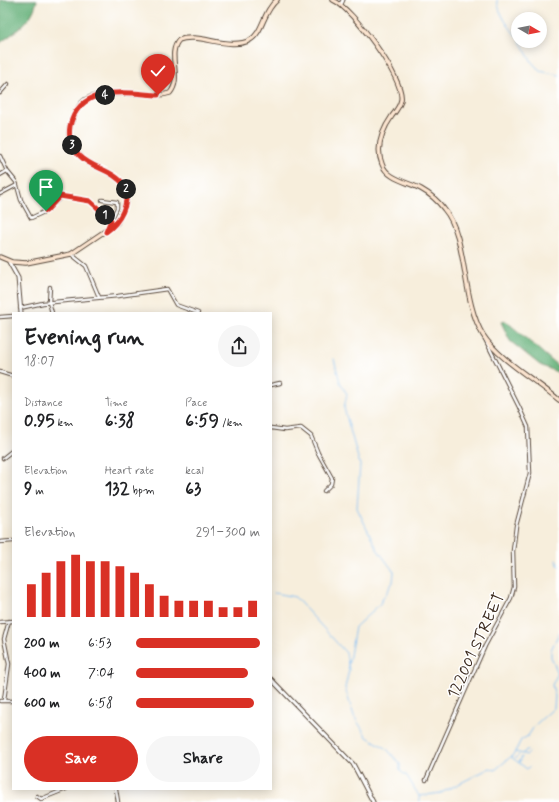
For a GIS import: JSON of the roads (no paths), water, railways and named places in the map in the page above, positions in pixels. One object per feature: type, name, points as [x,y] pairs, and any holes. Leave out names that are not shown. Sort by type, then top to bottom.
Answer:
[{"type":"main road","points":[[0,257],[9,262],[26,263],[71,254],[106,232],[115,225],[121,216],[126,202],[126,191],[122,182],[116,177],[85,161],[71,143],[69,134],[71,123],[82,103],[97,95],[164,95],[170,93],[175,83],[175,46],[179,40],[186,38],[233,43],[246,42],[255,36],[265,14],[277,0]]},
{"type":"main road","points":[[333,0],[342,2],[388,63],[401,88],[400,103],[380,139],[379,154],[382,165],[393,176],[428,193],[440,204],[450,217],[456,233],[470,300],[483,335],[501,354],[559,400]]},
{"type":"street","points":[[0,93],[8,84]]},
{"type":"street","points":[[0,156],[7,171],[17,185],[21,200],[31,218],[46,211],[62,196],[90,201],[111,222]]},
{"type":"street","points":[[0,175],[7,171]]},
{"type":"street","points":[[0,194],[17,185]]},
{"type":"street","points":[[102,200],[117,202],[115,213],[106,232]]},
{"type":"street","points":[[71,254],[86,266],[99,297]]},
{"type":"street","points":[[9,262],[18,278],[21,312]]},
{"type":"street","points":[[50,287],[49,302],[52,312]]},
{"type":"street","points":[[20,308],[49,302],[118,296],[167,288],[174,304],[195,312]]},
{"type":"street","points":[[0,317],[12,316]]},
{"type":"street","name":"122001 STREET","points":[[426,780],[485,646],[513,593],[515,532],[531,468],[528,432],[519,407],[483,335]]},
{"type":"street","points":[[494,358],[501,354]]},
{"type":"street","points":[[0,372],[12,376]]},
{"type":"street","points":[[272,385],[280,383]]},
{"type":"street","points":[[272,428],[285,430],[301,428],[311,436],[318,453],[332,478],[331,484],[324,491]]},
{"type":"street","points":[[3,458],[12,451]]},
{"type":"street","points":[[0,542],[12,541]]},
{"type":"street","points":[[0,622],[9,621],[4,639],[9,664],[4,700]]},
{"type":"street","points":[[272,680],[353,764],[373,802]]},
{"type":"street","points":[[0,701],[12,701]]},
{"type":"street","points":[[37,796],[41,800],[64,790]]},
{"type":"street","points":[[116,790],[118,802]]},
{"type":"waterway","points":[[497,0],[502,16],[511,29]]},
{"type":"waterway","points":[[524,48],[531,61],[540,71],[559,75]]},
{"type":"waterway","points":[[334,359],[340,382],[347,394],[344,408],[360,465],[357,508],[377,549],[394,572],[393,582],[379,605],[355,627],[348,667]]},
{"type":"waterway","points":[[556,560],[559,566]]},
{"type":"waterway","points":[[274,593],[295,597],[346,653],[349,670],[345,688],[354,716],[367,737],[386,748],[400,764],[400,771],[407,776],[419,796]]},
{"type":"waterway","points":[[420,802],[419,796],[441,793],[490,768],[495,770],[514,754],[521,740],[528,736],[535,725],[554,708],[555,696],[552,685],[558,673],[551,657],[551,650],[559,633]]},
{"type":"waterway","points":[[515,752],[523,754],[526,750],[528,750]]},
{"type":"waterway","points":[[524,754],[527,755],[529,753]]},
{"type":"waterway","points":[[515,759],[519,755]]},
{"type":"waterway","points":[[511,757],[527,769],[529,767]]},
{"type":"waterway","points":[[519,762],[522,757]]}]
